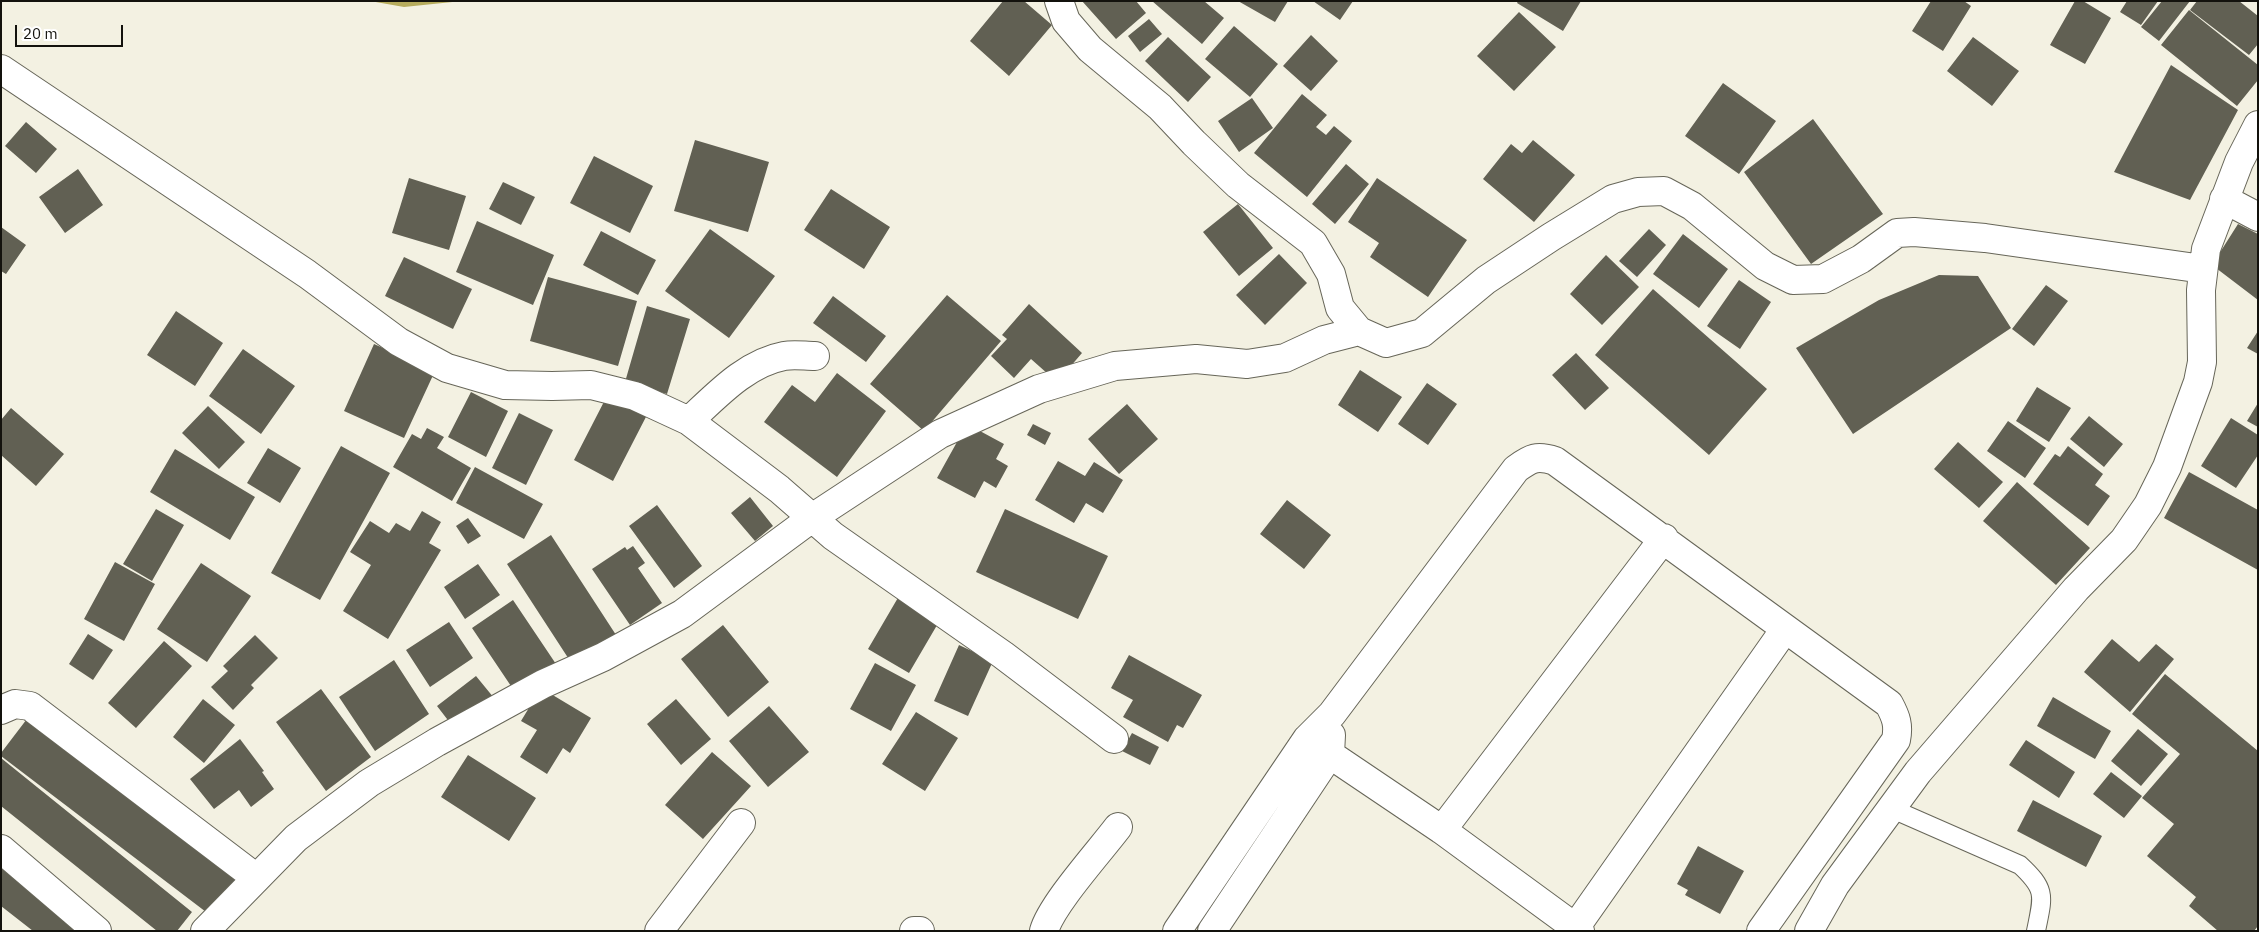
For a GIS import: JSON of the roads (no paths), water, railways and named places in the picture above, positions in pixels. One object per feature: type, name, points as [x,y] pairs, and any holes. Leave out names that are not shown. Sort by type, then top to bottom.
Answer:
[{"type":"street","points":[[1059,1],[1066,21],[1090,49],[1160,107],[1238,185],[1313,243],[1331,274],[1340,308],[1359,331],[1386,343],[1422,333],[1486,280],[1551,236],[1613,199],[1638,192],[1664,191],[1692,206],[1765,266],[1793,280],[1822,279],[1861,259],[1897,233],[1914,232],[1985,238],[2203,269]]},
{"type":"street","points":[[1,70],[307,274],[399,342],[447,368],[505,385],[591,385],[635,396],[689,421],[779,488],[841,541],[1004,655],[1114,739]]},
{"type":"street","points":[[1809,931],[1835,885],[1918,772],[2076,589],[2124,540],[2148,505],[2167,466],[2198,382],[2202,362],[2201,290],[2206,249],[2239,162],[2258,125]]},
{"type":"street","points":[[2224,199],[2258,217]]},
{"type":"street","points":[[205,931],[296,838],[370,783],[437,742],[535,689],[603,657],[682,614],[812,518],[940,434],[1039,390],[1115,366],[1196,359],[1246,364],[1285,358],[1324,340],[1359,331]]},
{"type":"street","points":[[689,421],[722,390],[765,363],[784,356],[815,356]]},
{"type":"street","points":[[1177,931],[1269,792],[1307,739],[1332,714],[1516,469],[1530,460],[1542,457],[1555,461],[1664,538],[1888,704],[1895,715],[1898,728],[1896,740],[1761,931]]},
{"type":"street","points":[[1442,830],[1664,538]]},
{"type":"street","points":[[1307,739],[1442,830],[1577,929],[1785,629]]},
{"type":"street","points":[[8,707],[30,706],[42,714],[255,878]]},
{"type":"street","points":[[1212,931],[1330,754],[1332,714]]},
{"type":"street","points":[[659,931],[741,823]]},
{"type":"street","points":[[1044,931],[1046,923],[1060,902],[1118,827]]},
{"type":"street","points":[[1,849],[97,931]]},
{"type":"street","points":[[914,931],[920,931]]},
{"type":"lane","points":[[1890,808],[2020,865],[2036,880],[2042,899],[2036,931]]}]
